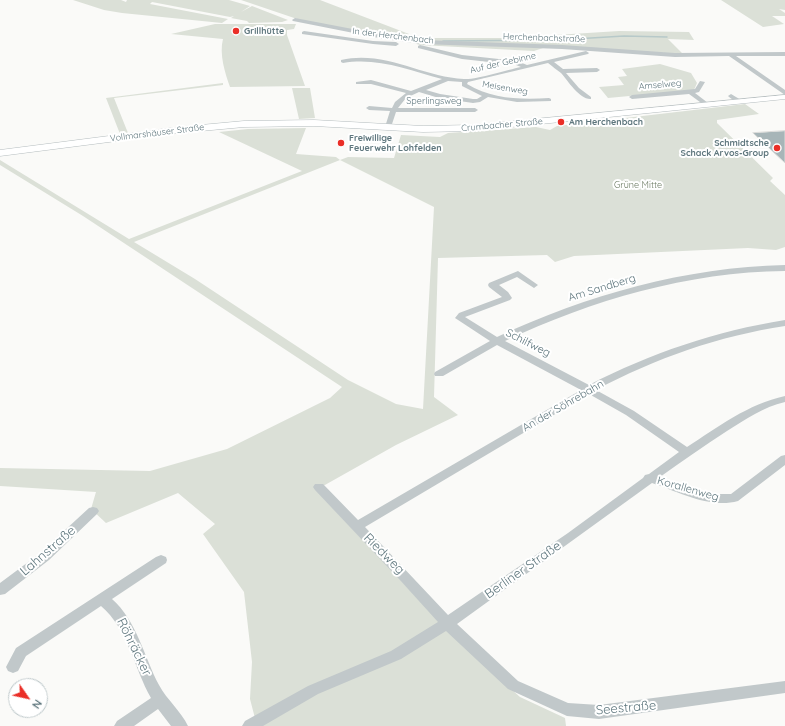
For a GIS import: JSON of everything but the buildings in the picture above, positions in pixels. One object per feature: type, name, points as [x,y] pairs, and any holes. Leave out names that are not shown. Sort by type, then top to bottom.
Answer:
[{"type":"main road","name":"Crumbacher Straße","points":[[314,123],[440,129],[478,127],[785,97]]},
{"type":"main road","name":"Vollmarshäuser Straße","points":[[0,153],[179,130],[244,124],[314,123]]},
{"type":"street","name":"Herchenbachstraße","points":[[295,20],[384,37],[422,42],[562,47],[675,55],[785,54]]},
{"type":"street","name":"In der Herchenbach","points":[[304,33],[375,43],[405,44],[462,57],[517,63],[527,67]]},
{"type":"street","name":"Auf der Gebinne","points":[[392,110],[395,104],[411,93],[447,79],[466,81],[580,54],[604,51]]},
{"type":"street","points":[[731,55],[785,93]]},
{"type":"street","points":[[343,61],[356,59],[395,63],[447,79]]},
{"type":"street","points":[[550,62],[562,71],[577,89],[589,98]]},
{"type":"street","points":[[562,71],[597,70]]},
{"type":"street","name":"Meisenweg","points":[[466,81],[464,85],[467,88],[487,95],[522,100],[549,100]]},
{"type":"street","points":[[358,83],[371,82],[411,93]]},
{"type":"street","name":"Amselweg","points":[[632,97],[697,91],[702,82]]},
{"type":"street","points":[[418,90],[438,96],[478,102],[487,95]]},
{"type":"street","name":"Amselweg","points":[[690,92],[706,104]]},
{"type":"street","points":[[731,96],[739,101]]},
{"type":"street","name":"Sperlingsweg","points":[[369,108],[392,110],[475,110]]},
{"type":"street","points":[[388,127],[392,110]]},
{"type":"street","name":"Am Sandberg","points":[[439,374],[498,341],[578,307],[640,289],[684,279],[737,270],[785,268]]},
{"type":"street","name":"Schilfweg","points":[[534,285],[518,274],[492,285],[505,294],[507,298],[462,315],[460,318],[498,341],[589,389],[630,413],[687,452]]},
{"type":"street","name":"An der Söhrebahn","points":[[356,527],[400,503],[589,389],[632,368],[678,350],[718,337],[785,323]]},
{"type":"street","name":"Berliner Straße","points":[[250,726],[313,690],[396,655],[448,623],[572,536],[649,478],[687,452],[748,412],[771,402],[785,399]]},
{"type":"street","name":"Korallenweg","points":[[649,478],[709,497],[725,499],[734,498],[785,458]]},
{"type":"street","name":"Riedweg","points":[[319,487],[448,623]]},
{"type":"street","name":"Lahnstraße","points":[[0,590],[44,557],[94,511]]},
{"type":"street","points":[[13,667],[21,652],[161,560]]},
{"type":"street","name":"Röhräcker","points":[[102,599],[116,611],[127,628],[160,700],[180,726]]},
{"type":"street","name":"Seestraße","points":[[448,623],[513,685],[567,709],[599,712],[785,687]]},
{"type":"street","points":[[122,726],[160,700]]},
{"type":"green space","points":[[73,0],[121,0],[126,2],[127,0],[229,0],[250,6],[241,12],[252,6],[288,20],[282,22],[249,23],[247,21],[231,18],[234,16],[230,17],[152,2],[150,4],[228,19],[222,23],[122,13],[104,10]]},
{"type":"green space","points":[[241,0],[320,0],[409,34],[429,38],[508,38],[619,31],[689,32],[694,40],[668,39],[683,54],[549,46],[534,51],[420,45],[395,38],[306,22]]},
{"type":"green space","points":[[721,0],[785,0],[785,10],[779,9],[785,13],[785,16],[772,16],[784,24],[763,27]]},
{"type":"green space","points":[[215,24],[296,24],[294,29],[287,30],[287,35],[305,86],[230,87],[222,57],[223,39],[171,34]]},
{"type":"green space","points":[[660,64],[691,73],[697,83],[694,90],[608,98],[599,87],[624,85],[618,77],[627,76],[622,69]]},
{"type":"green space","points":[[223,83],[223,85],[114,98],[128,133],[120,134],[106,98]]},
{"type":"green space","points":[[292,88],[310,88],[315,118],[299,119]]},
{"type":"green space","name":"Grüne Mitte","points":[[745,104],[759,114],[717,120],[717,123],[773,178],[770,181],[785,195],[785,247],[776,250],[748,248],[574,256],[555,262],[547,255],[438,258],[434,397],[458,415],[396,445],[316,490],[456,639],[520,697],[565,718],[566,726],[257,726],[250,699],[252,662],[244,592],[203,534],[215,524],[178,493],[106,523],[91,509],[96,492],[0,486],[0,468],[150,471],[227,449],[330,398],[342,387],[83,216],[0,165],[0,160],[129,239],[302,171],[219,132],[248,129],[306,128],[296,154],[336,157],[340,160],[348,157],[394,158],[401,135],[440,137],[448,133],[536,127],[550,130],[557,126]],"holes":[[[340,160],[434,207],[423,409],[396,404],[348,380],[195,279],[134,242]]]},
{"type":"waterway","points":[[443,41],[558,40],[624,36],[667,37]]},
{"type":"place","name":"Grillhütte","points":[[236,31]]},
{"type":"place","name":"Am Herchenbach","points":[[561,122]]},
{"type":"place","name":"Freiwillige Feuerwehr Lohfelden","points":[[341,143]]},
{"type":"place","name":"Schmidtsche Schack Arvos-Group","points":[[777,148]]}]
